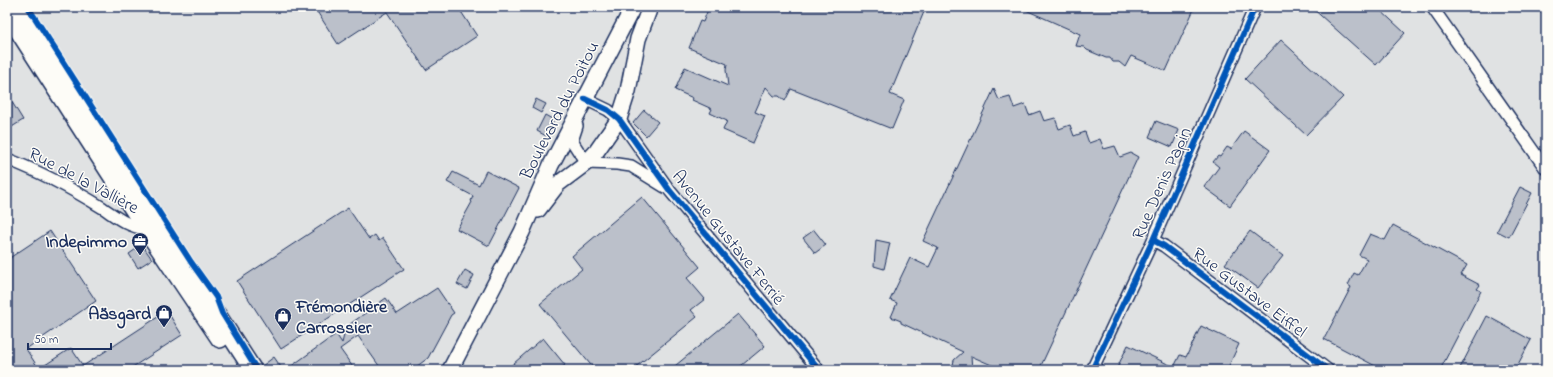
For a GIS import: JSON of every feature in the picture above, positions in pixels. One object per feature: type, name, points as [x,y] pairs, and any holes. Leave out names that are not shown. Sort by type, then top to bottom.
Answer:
[{"type":"main road","points":[[18,7],[239,370]]},
{"type":"main road","name":"Boulevard du Poitou","points":[[450,370],[522,232],[543,180],[633,7]]},
{"type":"main road","name":"Boulevard du Poitou","points":[[522,232],[558,184],[586,163],[596,152],[619,119],[628,91],[638,39],[650,7]]},
{"type":"main road","points":[[7,13],[133,209],[149,222],[253,370]]},
{"type":"street","name":"Rue Denis Papin","points":[[1092,370],[1153,240],[1255,7]]},
{"type":"street","points":[[1432,7],[1546,169]]},
{"type":"street","name":"Avenue Gustave Ferrié","points":[[582,105],[608,110],[619,119],[670,191],[819,370]]},
{"type":"street","points":[[582,105],[579,122],[572,140],[586,163]]},
{"type":"street","name":"Rue de la Vallière","points":[[7,159],[26,166],[103,208],[117,219],[130,225],[149,222]]},
{"type":"street","name":"Avenue Gustave Ferrié","points":[[586,163],[630,166],[640,170],[670,191]]},
{"type":"street","points":[[103,208],[117,212],[133,209]]},
{"type":"street","name":"Rue Gustave Eiffel","points":[[1153,240],[1164,246],[1328,370]]},
{"type":"shaded area","points":[[7,7],[1546,7],[1546,370],[7,370]]},
{"type":"building","points":[[314,7],[458,7],[477,36],[426,70],[387,12],[338,44]]},
{"type":"building","points":[[709,7],[926,7],[890,94],[904,100],[892,129],[791,89],[785,101],[779,96],[774,96],[766,87],[755,112],[765,116],[753,143],[723,130],[727,121],[710,113],[712,109],[675,90],[685,67],[728,86],[726,70],[727,64],[689,48],[700,21],[703,22]]},
{"type":"building","points":[[1019,7],[1195,7],[1166,71],[1131,56],[1125,67],[1119,62],[1113,62],[1110,58],[1106,58],[1087,50],[1084,47],[1076,46],[1080,34]]},
{"type":"building","points":[[1311,7],[1377,7],[1405,33],[1376,65]]},
{"type":"building","points":[[1281,40],[1343,97],[1306,135],[1245,79]]},
{"type":"building","points":[[994,89],[999,100],[1010,97],[1014,108],[1025,104],[1029,115],[1040,111],[1044,121],[1055,118],[1059,129],[1070,125],[1074,136],[1085,132],[1089,143],[1100,139],[1104,149],[1115,146],[1120,157],[1131,153],[1138,157],[1039,370],[1003,370],[971,356],[972,370],[952,370],[954,360],[963,352],[891,317],[897,303],[890,300],[910,258],[929,267],[938,248],[923,241]]},
{"type":"building","points":[[7,94],[23,120],[7,130]]},
{"type":"building","points":[[536,99],[546,104],[541,113],[532,108]]},
{"type":"building","points":[[644,110],[658,122],[646,136],[633,123]]},
{"type":"building","points":[[545,115],[554,120],[552,124],[554,125],[548,137],[537,131]]},
{"type":"building","points":[[1156,121],[1179,130],[1172,147],[1149,137]]},
{"type":"building","points":[[1244,131],[1270,150],[1230,206],[1204,187],[1219,167],[1213,162],[1218,156],[1220,157],[1227,147],[1231,149]]},
{"type":"building","points":[[486,171],[519,188],[489,246],[457,229],[472,202],[473,196],[447,182],[453,172],[479,185]]},
{"type":"building","points":[[1520,187],[1532,193],[1509,237],[1497,231]]},
{"type":"building","points":[[642,197],[700,267],[687,278],[705,299],[691,310],[697,317],[632,370],[595,370],[540,304],[582,269],[572,256]]},
{"type":"building","points":[[348,208],[369,239],[375,235],[379,241],[383,238],[404,269],[281,349],[237,281]]},
{"type":"building","points":[[1393,225],[1467,265],[1461,275],[1480,285],[1477,289],[1481,291],[1440,370],[1383,370],[1324,339],[1351,287],[1348,285],[1354,273],[1358,275],[1367,259],[1359,255],[1370,234],[1385,240]]},
{"type":"building","points":[[814,230],[826,245],[815,253],[803,238]]},
{"type":"building","points":[[50,231],[96,301],[26,349],[39,369],[71,348],[83,366],[167,311],[182,335],[128,370],[7,370],[7,266],[11,257]]},
{"type":"building","points":[[1250,231],[1283,256],[1258,288],[1225,264]]},
{"type":"building","points":[[876,240],[890,243],[884,269],[874,266]]},
{"type":"building","name":"Indepimmo","points":[[142,245],[152,259],[138,268],[129,254]]},
{"type":"building","points":[[465,270],[474,275],[467,289],[457,284]]},
{"type":"building","points":[[437,288],[454,313],[451,315],[428,358],[412,370],[382,370],[358,336],[340,349],[355,370],[286,370],[336,334],[342,343],[346,327],[386,298],[397,314]]},
{"type":"building","points":[[738,314],[765,346],[736,370],[670,370]]},
{"type":"building","points":[[1487,316],[1531,340],[1515,370],[1459,370]]},
{"type":"building","points":[[1201,326],[1239,344],[1227,370],[1116,370],[1128,345],[1174,367],[1180,355],[1186,357]]},
{"type":"building","points":[[543,338],[565,365],[559,370],[506,370]]},
{"type":"building","points":[[274,357],[283,370],[263,370],[262,366]]},
{"type":"cycle path","points":[[28,7],[191,262],[216,297],[222,313],[257,370]]},
{"type":"cycle path","points":[[1092,370],[1153,240],[1255,7]]},
{"type":"cycle path","points":[[585,99],[608,110],[619,119],[670,191],[819,370]]},
{"type":"cycle path","points":[[1153,240],[1164,246],[1328,370]]},
{"type":"place","name":"Indepimmo","points":[[140,256]]},
{"type":"place","name":"Aäsgard","points":[[164,328]]},
{"type":"place","name":"Frémondière Carrossier","points":[[283,331]]}]
